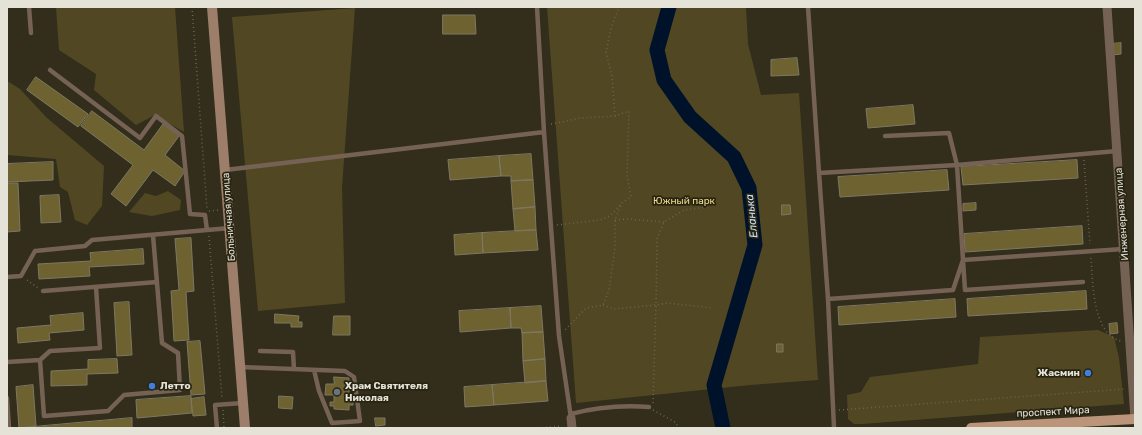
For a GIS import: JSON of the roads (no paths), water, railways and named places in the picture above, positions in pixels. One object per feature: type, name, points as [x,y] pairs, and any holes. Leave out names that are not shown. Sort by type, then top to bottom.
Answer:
[{"type":"main road","name":"Больничная улица","points":[[212,7],[245,428]]},
{"type":"main road","name":"проспект Мира","points":[[972,428],[1135,420]]},
{"type":"street","name":"Инженерная улица","points":[[1107,7],[1132,337],[1135,420]]},
{"type":"lane","points":[[29,7],[31,33]]},
{"type":"lane","points":[[537,7],[544,132],[559,336],[571,422],[588,409],[621,405],[649,407]]},
{"type":"lane","points":[[808,7],[828,299],[834,428]]},
{"type":"lane","points":[[50,70],[140,138],[156,116],[182,136],[190,214],[205,215],[207,230]]},
{"type":"lane","points":[[225,170],[544,132]]},
{"type":"lane","points":[[885,136],[949,133],[957,166],[964,290],[1083,282]]},
{"type":"lane","points":[[819,173],[957,166],[1118,151]]},
{"type":"lane","points":[[7,277],[21,276],[35,251],[84,246],[92,240],[230,228]]},
{"type":"lane","points":[[40,360],[44,416],[108,411],[124,394],[180,390],[178,353],[162,343],[153,235]]},
{"type":"lane","points":[[963,260],[1125,249]]},
{"type":"lane","points":[[828,299],[953,290],[963,260]]},
{"type":"lane","points":[[43,291],[157,282]]},
{"type":"lane","points":[[7,362],[40,360],[50,351],[100,348],[96,287]]},
{"type":"lane","points":[[260,350],[293,352],[294,369]]},
{"type":"lane","points":[[240,367],[345,371],[354,376],[360,421],[332,423],[314,370]]},
{"type":"lane","points":[[7,398],[9,428]]},
{"type":"lane","points":[[216,428],[215,405],[243,403]]},
{"type":"waterway","name":"Еланька","points":[[669,7],[657,50],[664,80],[690,117],[734,157],[749,188],[755,245],[714,385],[723,428]]},
{"type":"place","name":"Жасмин","points":[[1088,373]]},
{"type":"place","name":"Летто","points":[[152,386]]},
{"type":"place","name":"Храм Святителя Николая","points":[[337,392]]},
{"type":"park label","name":"Южный парк","points":[[684,201]]}]
